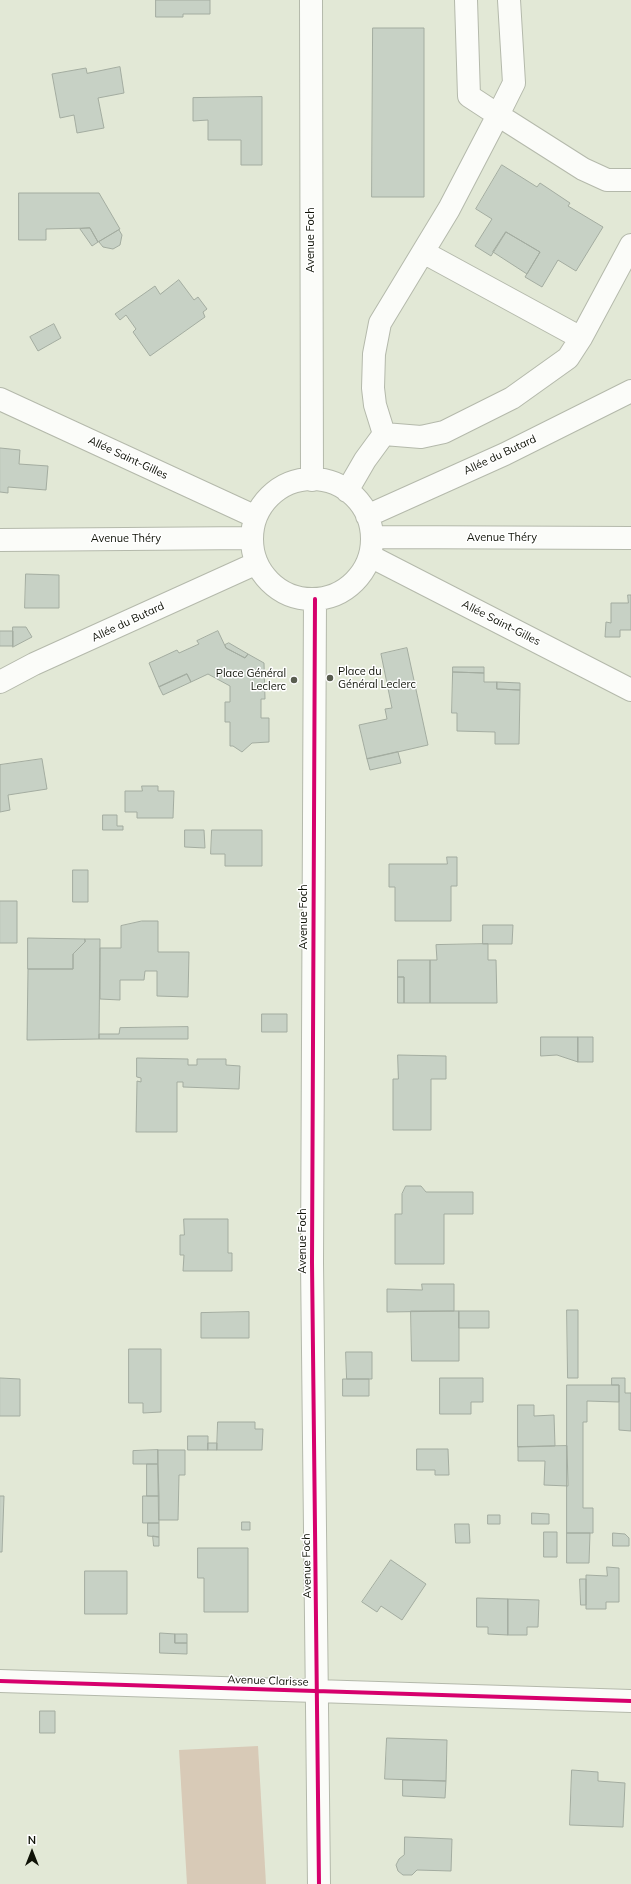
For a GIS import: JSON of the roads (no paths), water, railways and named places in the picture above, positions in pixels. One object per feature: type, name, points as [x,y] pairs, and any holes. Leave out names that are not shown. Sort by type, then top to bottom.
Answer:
[{"type":"street","name":"Avenue Foch","points":[[311,0],[312,480]]},
{"type":"street","points":[[466,0],[469,96],[583,169],[607,180],[631,180]]},
{"type":"street","points":[[384,434],[375,405],[373,388],[374,354],[380,323],[449,209],[514,83],[508,0]]},
{"type":"street","points":[[384,434],[421,437],[444,432],[512,398],[568,358],[581,338],[631,245]]},
{"type":"street","points":[[423,252],[581,338]]},
{"type":"street","name":"Allée du Butard","points":[[367,516],[505,454],[631,391]]},
{"type":"street","name":"Allée Saint-Gilles","points":[[0,399],[256,517]]},
{"type":"street","points":[[346,491],[365,460],[384,434]]},
{"type":"street","points":[[302,480],[324,480],[346,491],[362,505],[367,516],[371,547],[360,578],[350,588],[341,593],[328,597],[315,599],[293,596],[283,591],[272,583],[257,563],[253,551],[252,538],[256,517],[266,501],[284,487],[302,480]]},
{"type":"street","name":"Avenue Théry","points":[[0,540],[252,538]]},
{"type":"street","name":"Avenue Théry","points":[[371,547],[631,538]]},
{"type":"street","name":"Allée Saint-Gilles","points":[[371,547],[631,690]]},
{"type":"street","name":"Allée du Butard","points":[[0,682],[34,664],[257,563]]},
{"type":"street","name":"Avenue Foch","points":[[315,599],[312,1262],[319,1884]]},
{"type":"street","name":"Avenue Clarisse","points":[[0,1681],[631,1701]]},
{"type":"place","name":"Place du Général Leclerc","points":[[330,678]]},
{"type":"place","name":"Place Général Leclerc","points":[[294,680]]}]
